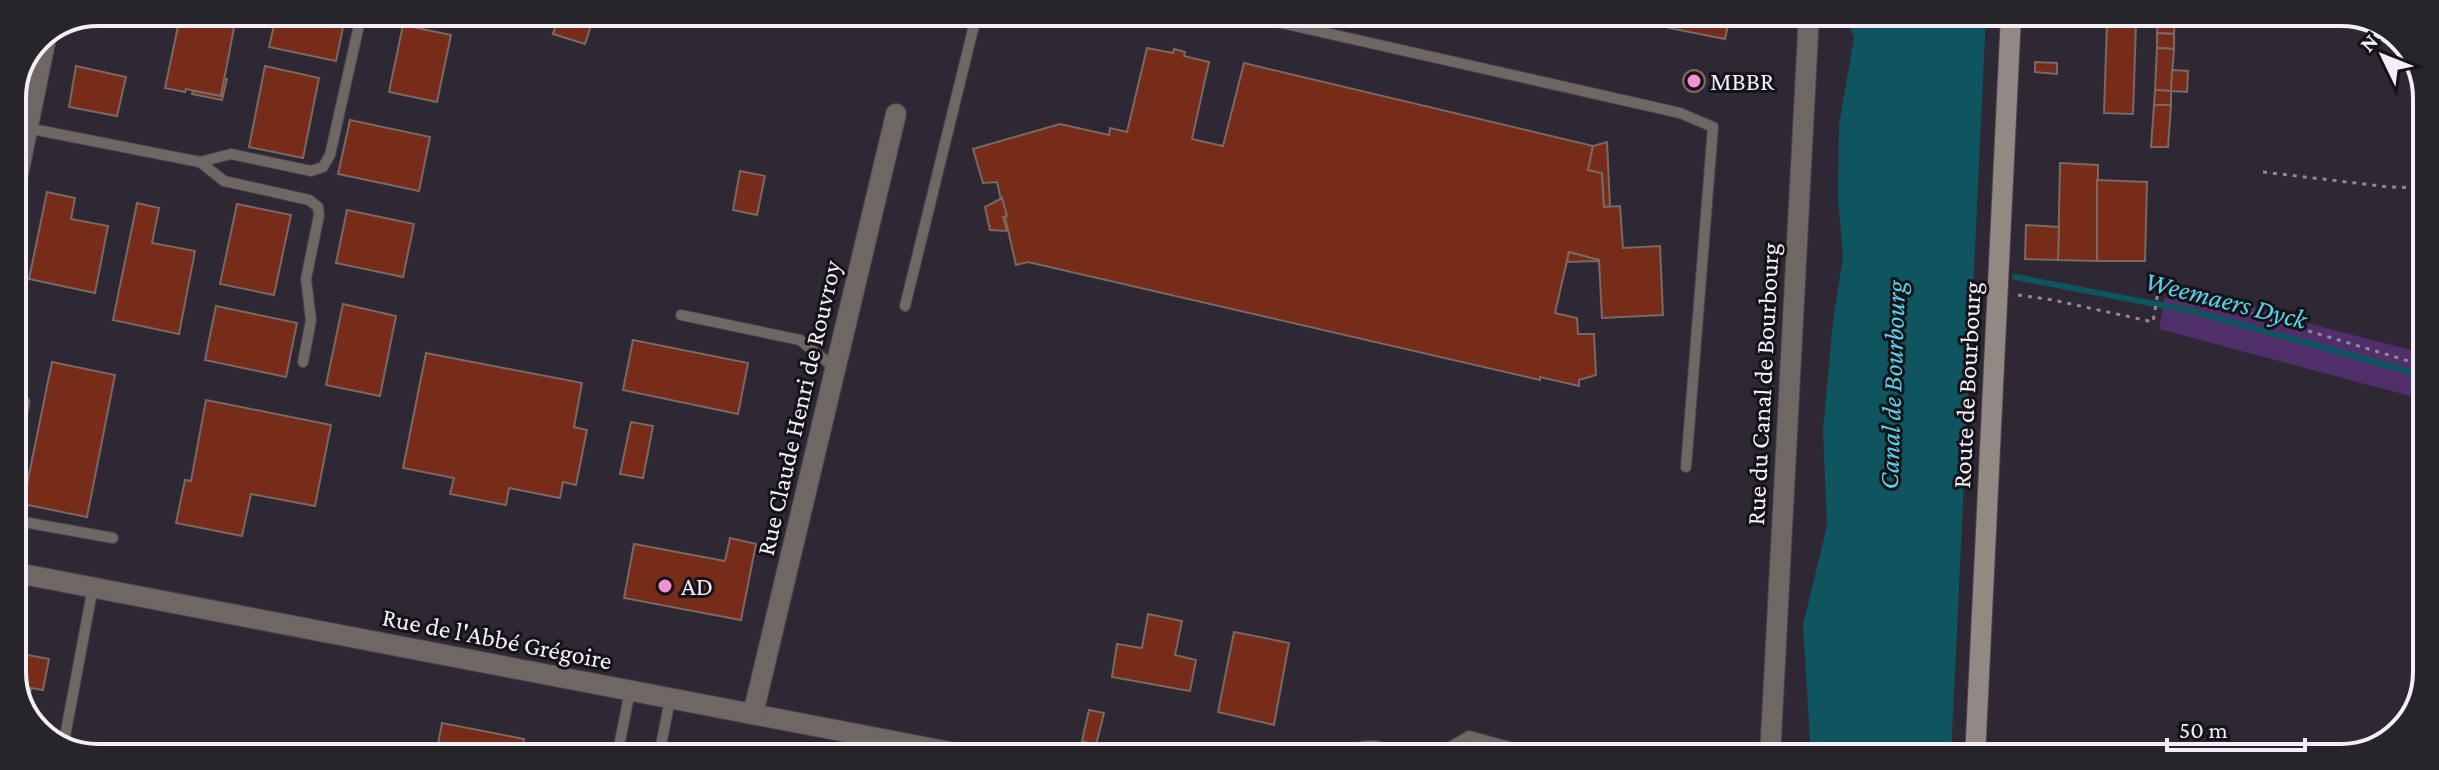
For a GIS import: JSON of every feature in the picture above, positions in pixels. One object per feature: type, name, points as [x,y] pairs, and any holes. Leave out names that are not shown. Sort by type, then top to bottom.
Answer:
[{"type":"main road","name":"Route de Bourbourg","points":[[1976,744],[2010,26]]},
{"type":"street","name":"Rue du Canal de Bourbourg","points":[[1771,744],[1808,26]]},
{"type":"street","points":[[26,108],[41,54]]},
{"type":"street","name":"Rue Claude Henri de Rouvroy","points":[[753,714],[896,114]]},
{"type":"street","name":"Rue de l'Abbé Grégoire","points":[[26,575],[909,744]]},
{"type":"lane","points":[[200,162],[231,154],[311,171],[323,167],[330,155],[359,26]]},
{"type":"lane","points":[[905,306],[974,26]]},
{"type":"lane","points":[[1295,26],[1680,113],[1713,127],[1686,467]]},
{"type":"lane","points":[[26,120],[200,162],[224,181],[309,200],[318,207],[306,279],[311,320],[303,362]]},
{"type":"lane","points":[[681,315],[800,340],[835,368]]},
{"type":"lane","points":[[26,522],[113,538]]},
{"type":"lane","points":[[65,736],[93,587]]},
{"type":"lane","points":[[619,744],[630,691]]},
{"type":"lane","points":[[661,744],[670,699]]},
{"type":"lane","points":[[1455,744],[1469,736],[1498,744]]},
{"type":"path","points":[[2263,172],[2413,187]]},
{"type":"path","points":[[1998,294],[2053,300],[2153,322],[2159,286],[2413,362]]},
{"type":"shaded area","points":[[2166,291],[2253,306],[2261,311],[2413,351],[2413,397],[2159,329]]},
{"type":"water","name":"Canal de Bourbourg","points":[[1849,26],[1985,26],[1952,744],[1810,744],[1803,625],[1827,526],[1823,431],[1833,322],[1843,256],[1838,199],[1839,125],[1854,37]]},
{"type":"building","points":[[178,26],[234,26],[221,96],[165,88]]},
{"type":"building","points":[[274,26],[343,26],[336,61],[269,47]]},
{"type":"building","points":[[403,26],[451,35],[437,102],[389,92]]},
{"type":"building","points":[[556,26],[591,26],[585,44],[553,34]]},
{"type":"building","points":[[1669,26],[1728,26],[1725,39]]},
{"type":"building","points":[[2107,26],[2136,26],[2133,114],[2104,113]]},
{"type":"building","points":[[2157,26],[2174,26],[2174,34],[2157,33]]},
{"type":"building","points":[[2157,33],[2174,34],[2174,49],[2157,48]]},
{"type":"building","points":[[1147,48],[1173,53],[1174,49],[1185,52],[1184,56],[1209,62],[1192,139],[1223,146],[1244,63],[1593,146],[1588,170],[1602,173],[1604,207],[1620,206],[1623,248],[1660,246],[1663,315],[1602,318],[1599,260],[1569,252],[1555,313],[1577,318],[1578,334],[1594,334],[1596,375],[1579,380],[1579,386],[1540,377],[1540,380],[1028,262],[1016,265],[997,182],[983,183],[973,149],[1060,124],[1109,135],[1110,128],[1127,132]]},
{"type":"building","points":[[2157,48],[2174,49],[2171,91],[2155,90]]},
{"type":"building","points":[[2035,62],[2057,63],[2057,74],[2035,72]]},
{"type":"building","points":[[76,66],[126,77],[117,116],[69,107]]},
{"type":"building","points":[[265,66],[319,78],[303,158],[249,147]]},
{"type":"building","name":"MBBR","points":[[1694,70],[1702,73],[1705,81],[1702,89],[1694,92],[1686,89],[1683,81],[1686,73]]},
{"type":"building","points":[[2172,70],[2188,71],[2187,92],[2171,91]]},
{"type":"building","points":[[224,79],[227,79],[222,100],[192,94],[193,91],[221,96]]},
{"type":"building","points":[[2155,90],[2171,91],[2171,105],[2154,105]]},
{"type":"building","points":[[2154,105],[2171,105],[2168,147],[2151,147]]},
{"type":"building","points":[[350,120],[430,137],[419,191],[338,174]]},
{"type":"building","points":[[1607,142],[1610,206],[1604,207],[1602,173],[1588,170],[1593,146]]},
{"type":"building","points":[[2060,163],[2098,165],[2097,261],[2058,260]]},
{"type":"building","points":[[740,171],[765,176],[757,215],[733,210]]},
{"type":"building","points":[[2097,180],[2147,182],[2145,261],[2097,261]]},
{"type":"building","points":[[47,192],[75,198],[71,219],[108,226],[95,293],[29,279]]},
{"type":"building","points":[[1002,198],[1007,231],[990,230],[985,207]]},
{"type":"building","points":[[137,203],[159,208],[152,243],[195,251],[179,334],[113,320]]},
{"type":"building","points":[[237,204],[291,215],[274,295],[220,284]]},
{"type":"building","points":[[347,210],[414,224],[403,277],[336,263]]},
{"type":"building","points":[[2026,225],[2059,227],[2058,260],[2025,259]]},
{"type":"building","points":[[1569,252],[1599,260],[1599,261],[1567,262]]},
{"type":"building","points":[[343,304],[396,316],[380,396],[326,385]]},
{"type":"building","points":[[216,306],[297,323],[286,377],[205,360]]},
{"type":"building","points":[[633,340],[748,363],[738,414],[623,390]]},
{"type":"building","points":[[426,353],[582,383],[574,427],[587,430],[576,485],[563,482],[560,498],[509,488],[506,505],[450,494],[454,478],[403,468]]},
{"type":"building","points":[[52,362],[115,375],[87,517],[26,505],[26,489]]},
{"type":"building","points":[[206,400],[331,425],[315,506],[251,494],[242,536],[176,523],[185,480],[191,481]]},
{"type":"building","points":[[631,422],[653,426],[643,478],[620,474]]},
{"type":"building","points":[[730,538],[756,544],[741,620],[624,598],[634,544],[725,561]]},
{"type":"building","points":[[1148,614],[1182,621],[1175,655],[1196,660],[1190,691],[1112,677],[1117,644],[1142,648]]},
{"type":"building","points":[[1234,632],[1289,643],[1274,725],[1218,712]]},
{"type":"building","points":[[26,655],[49,659],[43,690],[31,688],[30,694]]},
{"type":"building","points":[[1089,710],[1104,713],[1096,744],[1082,741]]},
{"type":"building","points":[[442,723],[524,739],[523,744],[438,744]]},
{"type":"waterway","name":"Weemaers Dyck","points":[[2015,277],[2192,311],[2413,373]]},
{"type":"place","name":"MBBR","points":[[1694,81]]},
{"type":"place","name":"AD","points":[[665,586]]}]
